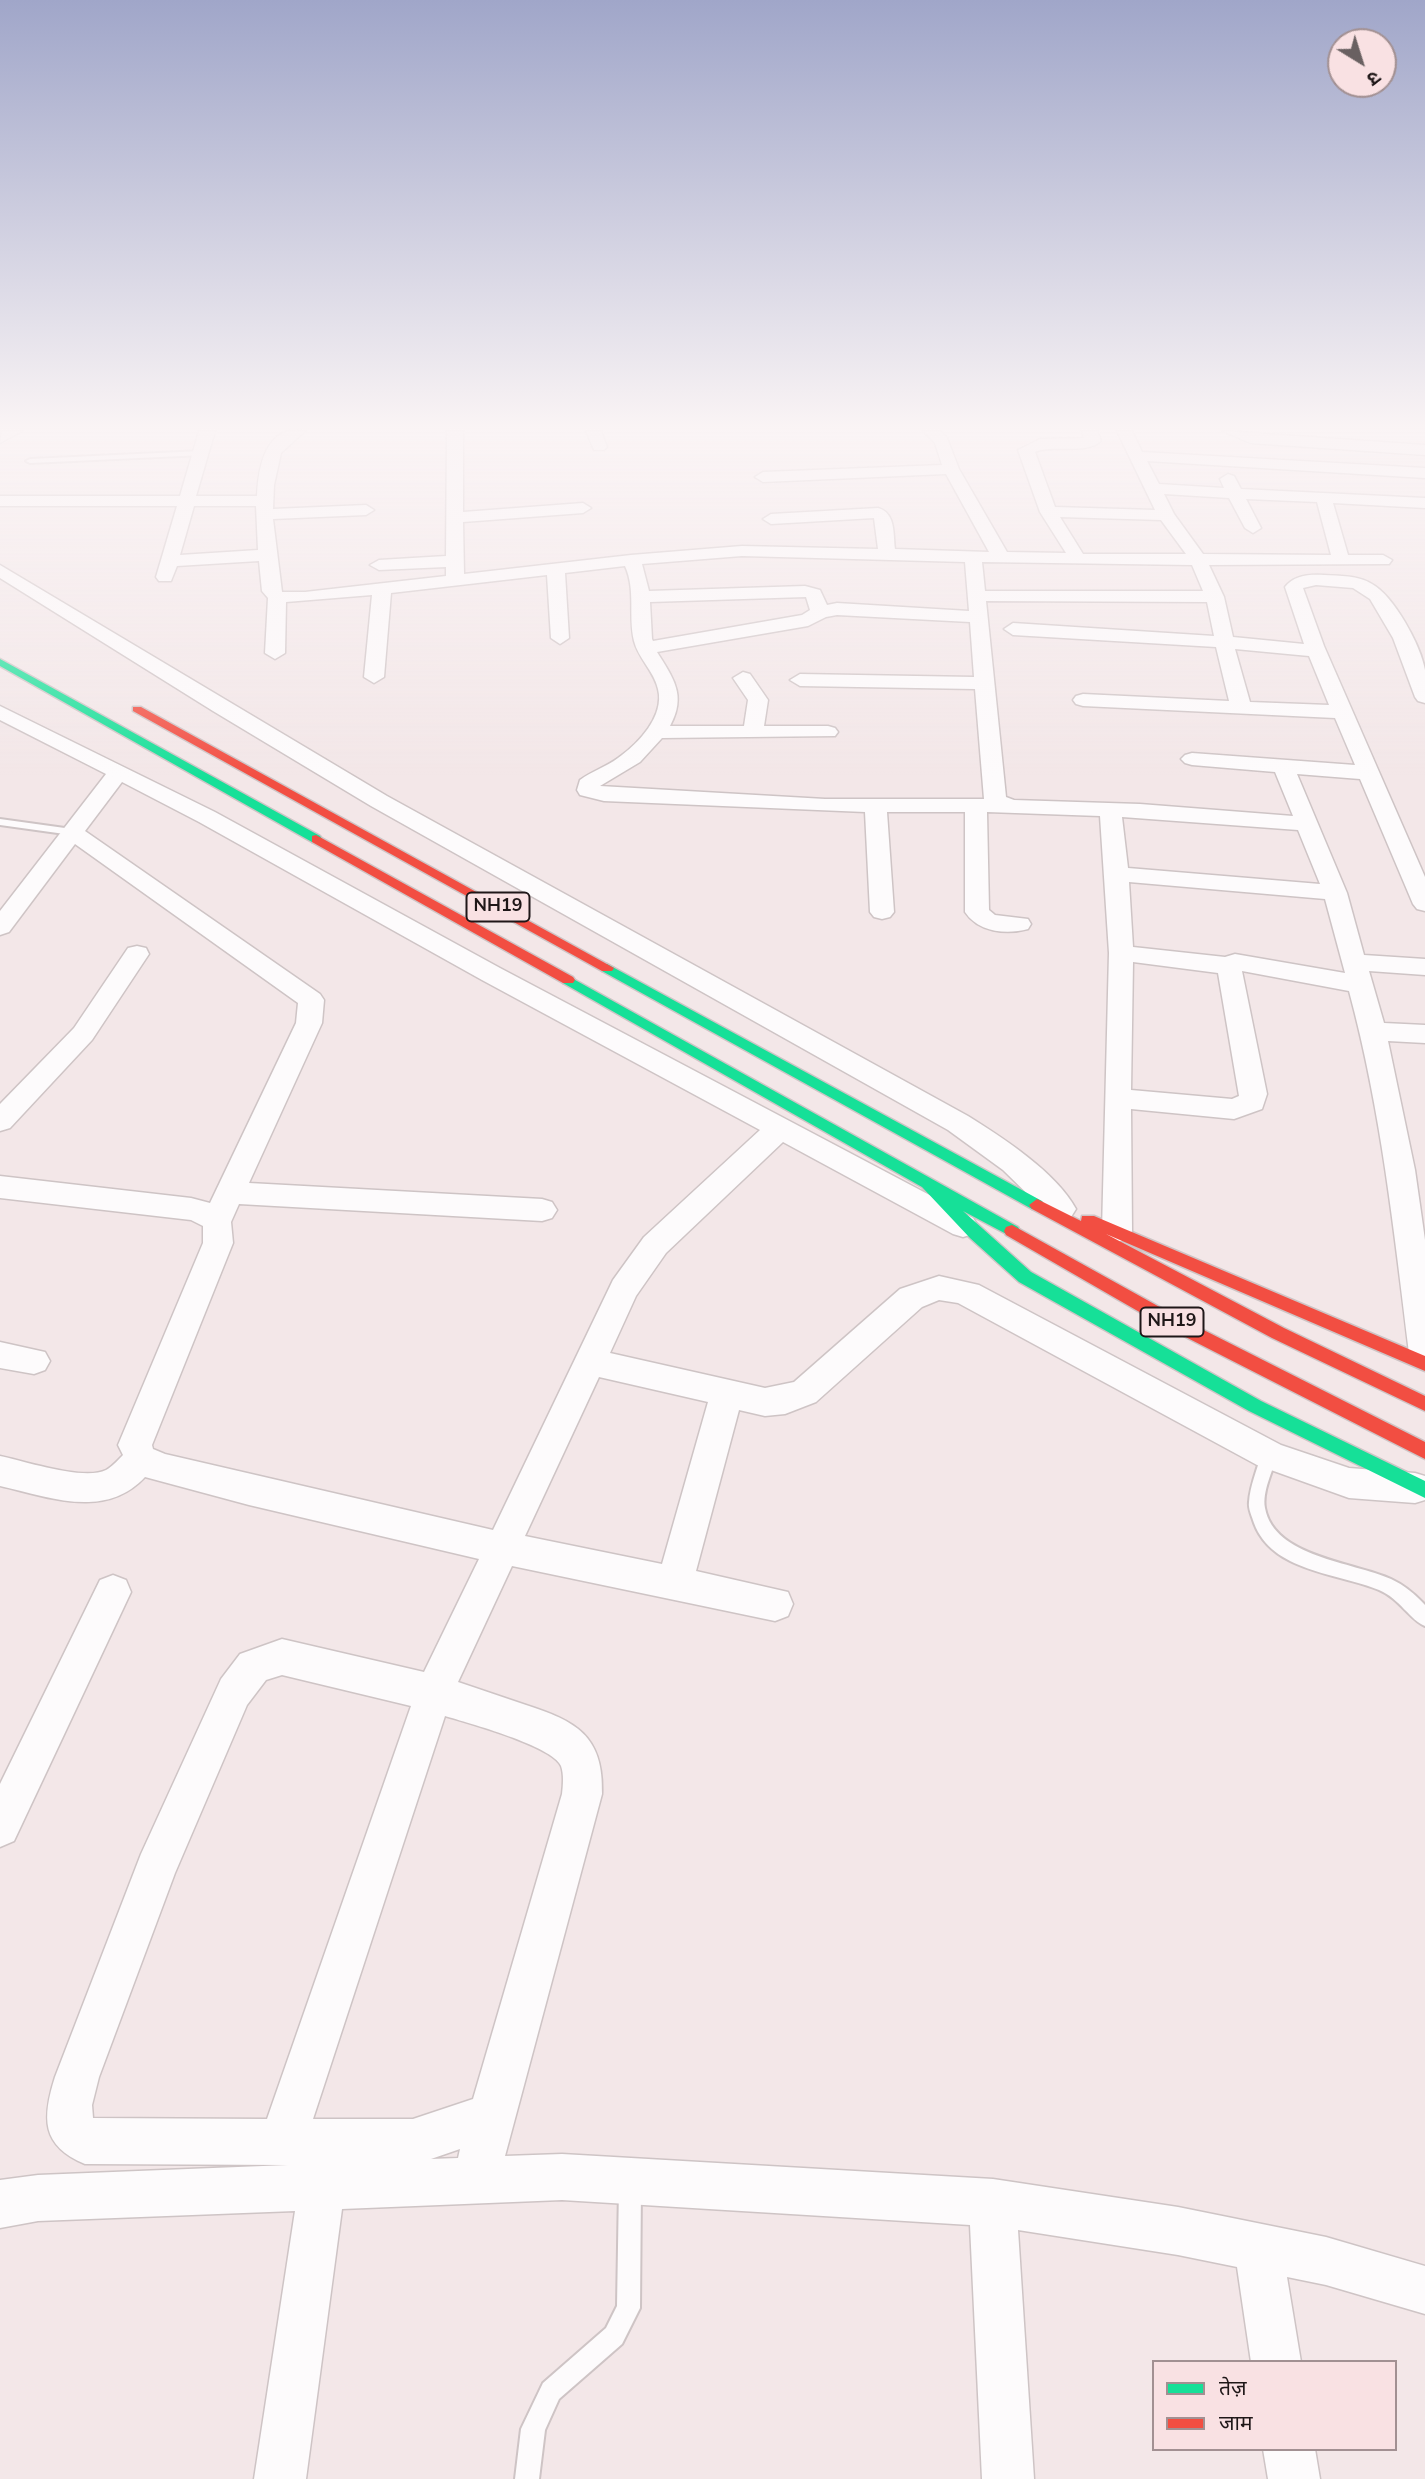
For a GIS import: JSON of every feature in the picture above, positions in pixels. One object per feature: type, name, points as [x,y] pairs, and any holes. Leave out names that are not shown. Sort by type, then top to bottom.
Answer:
[{"type":"main road","name":"NH19","points":[[0,662],[1168,1320],[1425,1451]]},
{"type":"main road","name":"NH19","points":[[122,701],[995,1182],[1278,1333],[1425,1404]]},
{"type":"main road","points":[[925,1181],[976,1234],[1025,1277],[1255,1406],[1425,1489]]},
{"type":"main road","points":[[995,1182],[1117,1231],[1425,1364]]},
{"type":"street","points":[[173,547],[167,569],[268,555]]},
{"type":"street","points":[[268,547],[271,592],[277,597],[305,597],[631,560],[742,551],[1078,559],[1382,560]]},
{"type":"street","points":[[455,547],[455,580]]},
{"type":"street","points":[[886,547],[887,553]]},
{"type":"street","points":[[996,547],[1001,556]]},
{"type":"street","points":[[1070,547],[1078,559]]},
{"type":"street","points":[[1189,547],[1198,559],[1215,597],[1220,613],[1223,642],[1241,706]]},
{"type":"street","points":[[1337,547],[1341,560]]},
{"type":"street","points":[[973,556],[993,796],[995,801],[1003,805]]},
{"type":"street","points":[[631,560],[638,572],[642,597],[642,632],[646,648],[669,691],[668,710],[638,752],[615,770],[593,780],[588,785],[589,790],[604,794],[757,804],[1003,805],[1306,824]]},
{"type":"street","points":[[379,565],[455,561]]},
{"type":"street","points":[[0,570],[220,707],[379,800],[958,1123],[996,1146],[1062,1209]]},
{"type":"street","points":[[556,570],[560,638]]},
{"type":"street","points":[[1425,697],[1403,639],[1377,596],[1366,587],[1350,582],[1310,579],[1299,582],[1294,587],[1316,651],[1425,904]]},
{"type":"street","points":[[374,677],[382,587]]},
{"type":"street","points":[[642,597],[804,590],[814,594],[820,612]]},
{"type":"street","points":[[976,596],[1215,597]]},
{"type":"street","points":[[275,653],[277,597]]},
{"type":"street","points":[[646,648],[808,620],[820,612],[837,608],[979,617]]},
{"type":"street","points":[[1013,629],[1223,642],[1316,651]]},
{"type":"street","points":[[743,678],[758,700],[752,732]]},
{"type":"street","points":[[800,680],[983,683]]},
{"type":"street","points":[[1083,700],[1343,712]]},
{"type":"street","points":[[0,712],[231,830],[976,1234]]},
{"type":"street","points":[[653,732],[828,733]]},
{"type":"street","points":[[1192,759],[1370,774]]},
{"type":"street","points":[[1283,766],[1335,893],[1373,1031],[1401,1170],[1425,1353]]},
{"type":"street","points":[[0,928],[118,773]]},
{"type":"street","points":[[976,805],[976,912],[989,922],[1019,924]]},
{"type":"street","points":[[876,806],[882,912]]},
{"type":"street","points":[[1110,810],[1121,953],[1117,1231]]},
{"type":"street","points":[[72,832],[312,1000],[309,1023],[223,1206],[218,1243],[135,1445],[141,1460],[160,1468],[237,1487],[502,1548],[775,1604]]},
{"type":"street","points":[[1117,874],[1335,893]]},
{"type":"street","points":[[1121,953],[1229,966],[1243,962],[1356,973],[1425,967]]},
{"type":"street","points":[[0,1121],[83,1034],[137,954]]},
{"type":"street","points":[[1118,1098],[1234,1109],[1243,1108],[1252,1102],[1253,1094],[1229,966]]},
{"type":"street","points":[[1373,1031],[1425,1034]]},
{"type":"street","points":[[283,2139],[434,1693],[624,1289],[655,1245],[779,1129]]},
{"type":"street","points":[[0,1187],[206,1211],[223,1206],[542,1210]]},
{"type":"street","points":[[589,1362],[765,1402],[785,1400],[805,1392],[911,1298],[927,1289],[946,1287],[968,1294],[1269,1455],[1349,1483],[1425,1489]]},
{"type":"street","points":[[0,1355],[34,1361]]},
{"type":"street","points":[[675,1583],[727,1393]]},
{"type":"street","points":[[0,1471],[92,1489],[119,1481],[141,1460]]},
{"type":"street","points":[[0,1827],[13,1771],[113,1592]]},
{"type":"street","points":[[482,2149],[582,1794],[584,1775],[578,1754],[569,1741],[434,1693],[282,1657],[264,1661],[247,1670],[233,1692],[156,1869],[69,2105],[71,2130],[85,2141],[283,2139],[413,2142],[482,2149],[562,2177],[993,2203],[1178,2231],[1326,2261],[1425,2290]]},
{"type":"street","points":[[0,2204],[38,2198],[322,2186],[482,2149]]},
{"type":"street","points":[[281,2479],[322,2186]]},
{"type":"street","points":[[993,2203],[1008,2479]]},
{"type":"street","points":[[1258,2248],[1276,2360]]},
{"type":"street","points":[[1289,2451],[1294,2479]]},
{"type":"lane","points":[[0,822],[72,832]]},
{"type":"lane","points":[[1269,1455],[1256,1506],[1267,1533],[1291,1555],[1382,1582],[1412,1601],[1425,1618]]},
{"type":"lane","points":[[527,2479],[533,2429],[551,2391],[614,2336],[628,2308],[630,2182]]},
{"type":"traffic: fast","points":[[0,662],[316,839]]},
{"type":"traffic: fast","points":[[607,968],[1037,1205]]},
{"type":"traffic: fast","points":[[568,980],[1012,1231]]},
{"type":"traffic: fast","points":[[927,1183],[976,1234],[1025,1277],[1255,1406],[1425,1490]]},
{"type":"traffic: jam","points":[[137,709],[607,968]]},
{"type":"traffic: jam","points":[[316,839],[568,980]]},
{"type":"traffic: jam","points":[[1037,1205],[1278,1333],[1425,1404]]},
{"type":"traffic: jam","points":[[1088,1220],[1425,1364]]},
{"type":"traffic: jam","points":[[1012,1231],[1168,1320],[1425,1451]]}]
